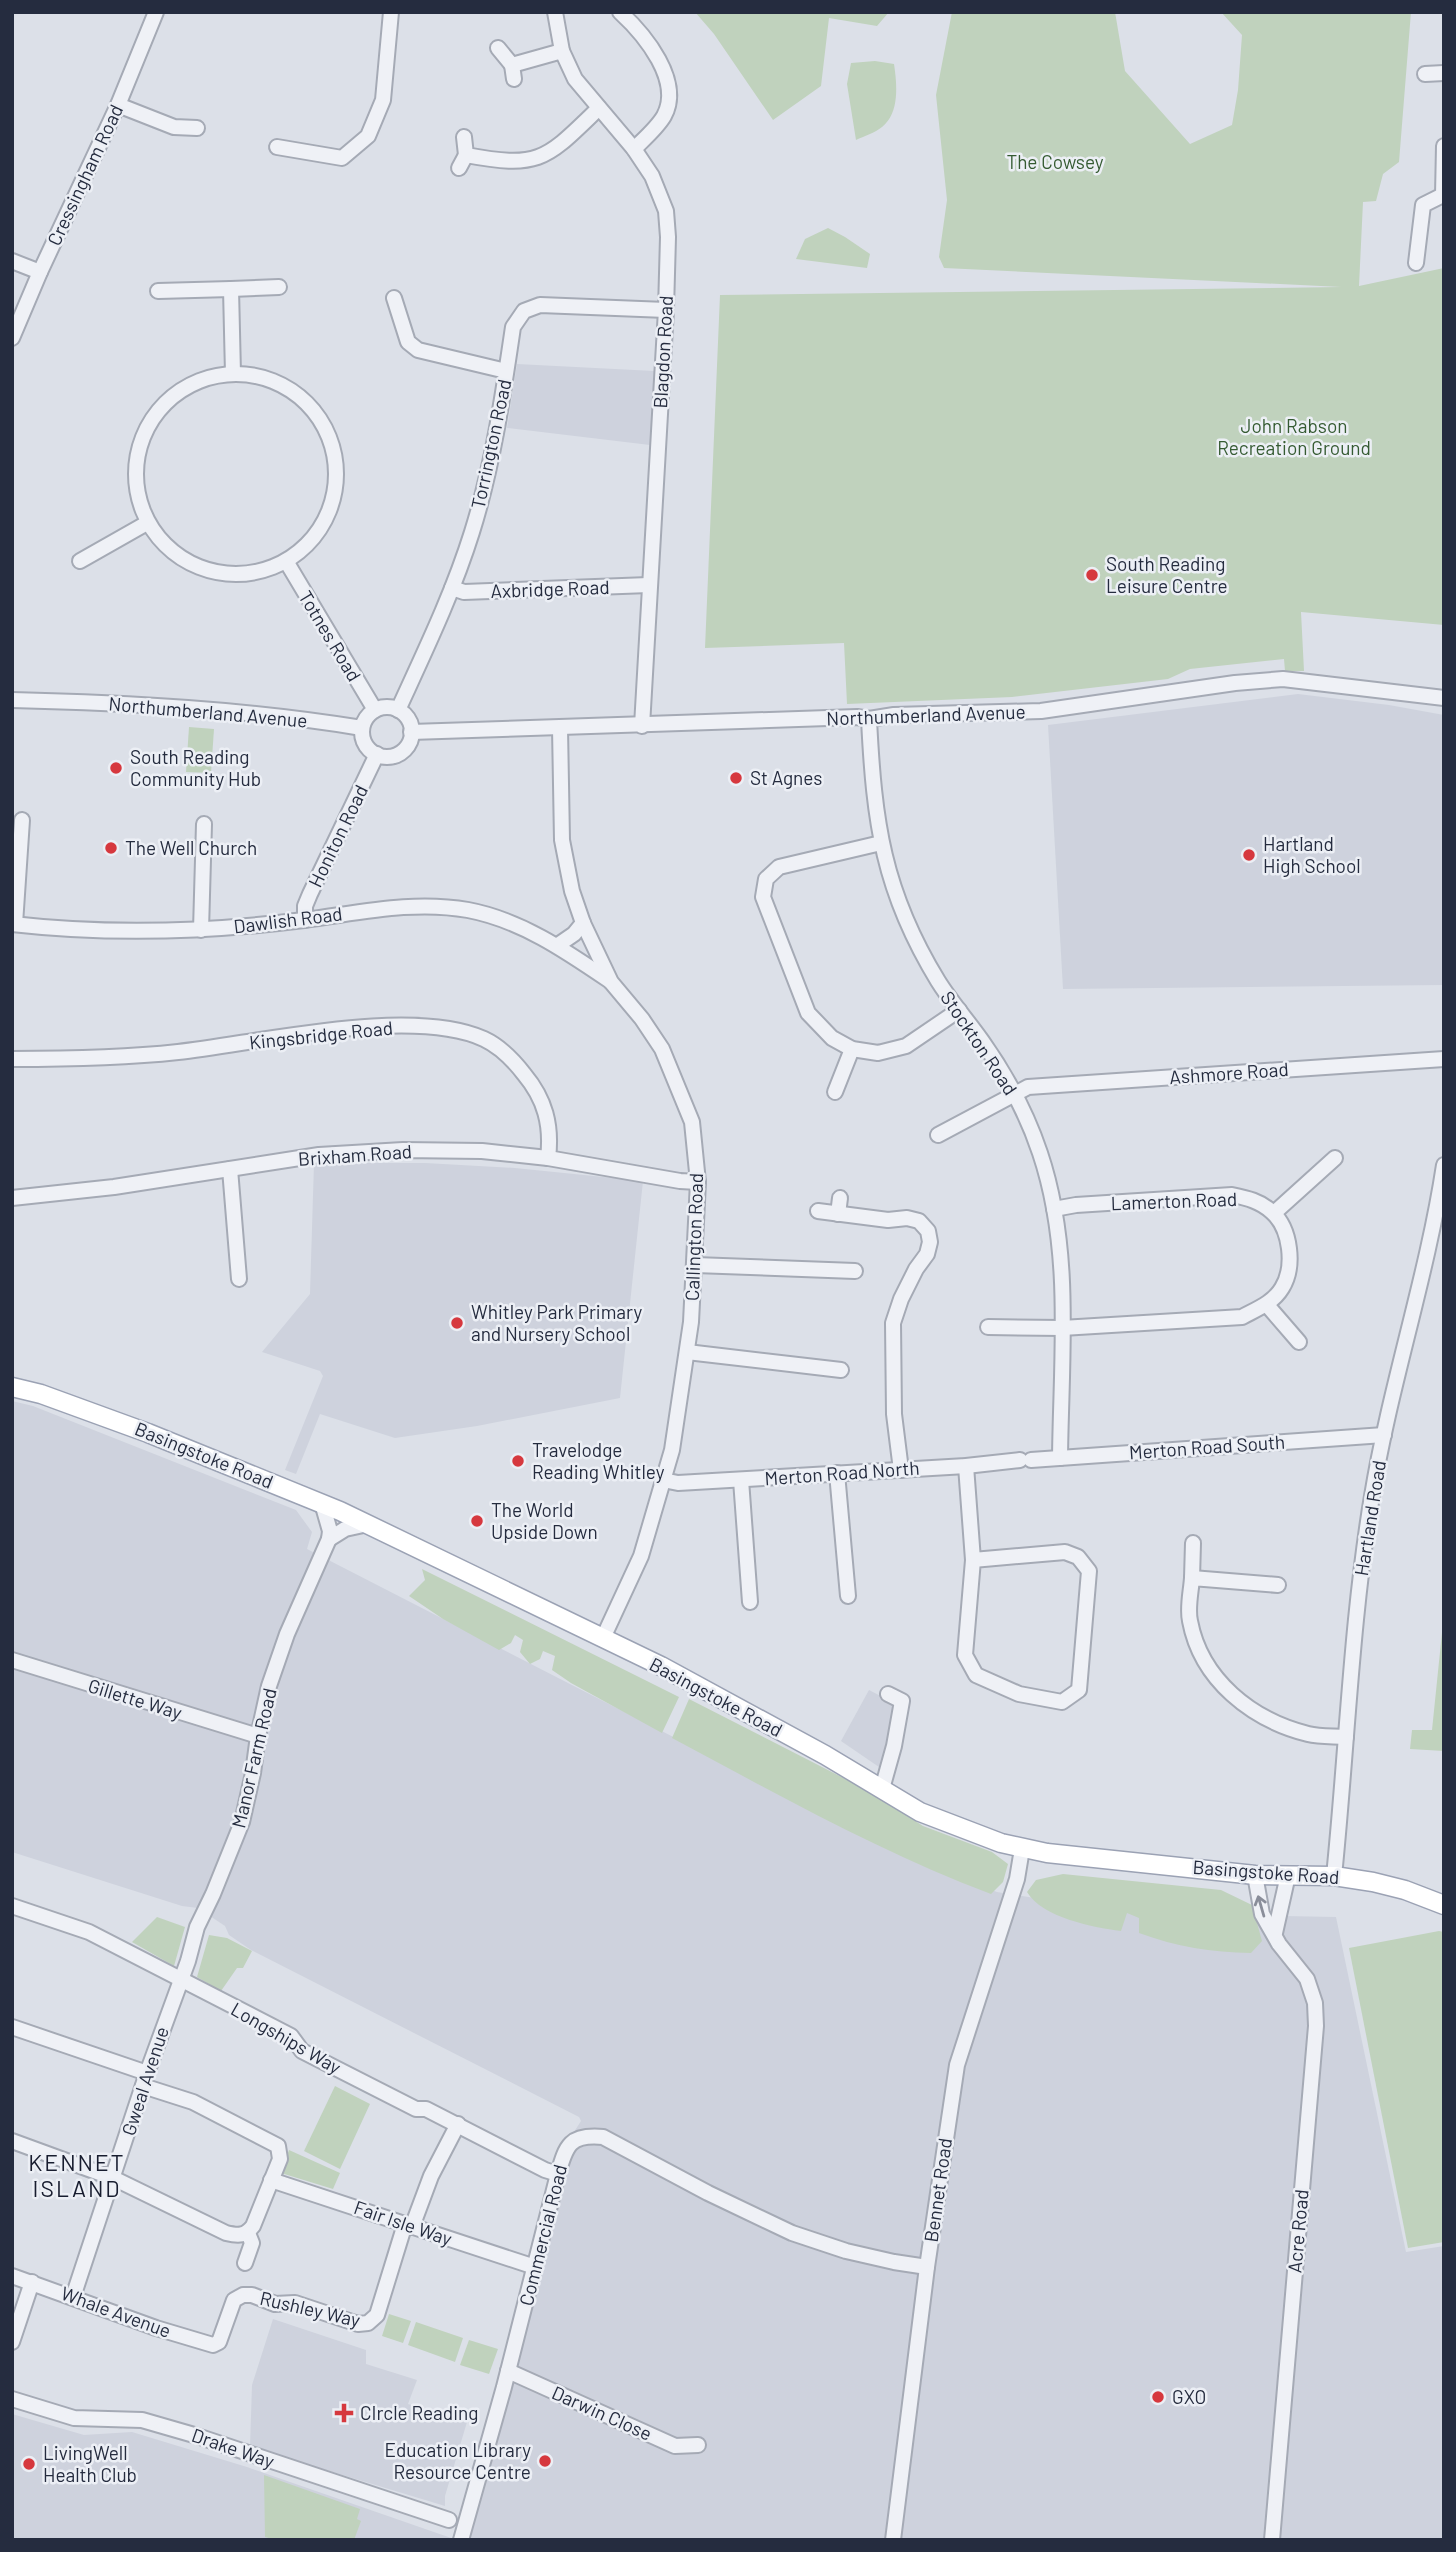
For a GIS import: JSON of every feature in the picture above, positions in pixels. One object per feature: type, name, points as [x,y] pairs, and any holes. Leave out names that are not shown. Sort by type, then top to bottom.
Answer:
[{"type":"main road","name":"Basingstoke Road","points":[[12,1387],[41,1394],[111,1419],[368,1524],[675,1673],[825,1755],[920,1812],[1001,1843],[1023,1849],[1255,1875],[1334,1876],[1405,1890],[1444,1905]]},
{"type":"street","name":"Cressingham Road","points":[[12,338],[118,105],[156,12]]},
{"type":"street","points":[[277,147],[342,158],[368,136],[383,100],[391,12]]},
{"type":"street","name":"Blagdon Road","points":[[555,12],[562,51],[575,79],[634,149],[652,176],[666,211],[666,310],[642,726]]},
{"type":"street","points":[[620,12],[636,27],[658,61],[668,85],[669,104],[663,118],[634,149]]},
{"type":"street","points":[[498,48],[513,72],[562,51]]},
{"type":"street","points":[[1425,74],[1444,74]]},
{"type":"street","points":[[118,105],[174,127],[197,128]]},
{"type":"street","points":[[464,137],[463,162],[506,163],[534,160],[557,149],[599,108]]},
{"type":"street","points":[[1416,264],[1423,205],[1443,195],[1444,146]]},
{"type":"street","points":[[12,261],[40,272]]},
{"type":"street","points":[[158,291],[279,288]]},
{"type":"street","points":[[231,289],[233,374]]},
{"type":"street","points":[[394,298],[408,342],[418,351],[506,371]]},
{"type":"street","name":"Torrington Road","points":[[398,710],[452,588],[472,532],[489,470],[513,327],[524,311],[540,305],[666,310]]},
{"type":"street","points":[[233,374],[263,377],[293,391],[317,414],[332,443],[337,476],[331,505],[314,537],[286,561],[261,571],[236,574],[208,570],[186,560],[162,542],[147,523],[136,491],[136,459],[140,441],[150,421],[181,389],[204,377],[233,374]]},
{"type":"street","points":[[80,561],[147,523]]},
{"type":"street","name":"Totnes Road","points":[[286,561],[375,710]]},
{"type":"street","name":"Axbridge Road","points":[[452,588],[464,592],[649,585]]},
{"type":"street","name":"Northumberland Avenue","points":[[411,732],[857,717],[869,719],[894,715],[1041,710],[1121,701],[1235,683],[1283,679],[1441,699]]},
{"type":"street","name":"Northumberland Avenue","points":[[12,700],[162,705],[362,728]]},
{"type":"street","points":[[387,707],[398,710],[408,719],[411,732],[406,747],[393,756],[377,754],[365,744],[362,728],[375,710],[387,707]]},
{"type":"street","name":"Stockton Road","points":[[869,719],[872,786],[881,844],[887,871],[910,933],[939,984],[984,1043],[1016,1095],[1040,1153],[1054,1209],[1062,1271],[1060,1458]]},
{"type":"street","name":"Callington Road","points":[[560,728],[562,840],[572,891],[583,923],[611,982],[663,1049],[692,1122],[698,1182],[695,1265],[687,1352],[672,1450],[641,1556],[603,1638]]},
{"type":"street","name":"Honiton Road","points":[[305,920],[305,906],[310,894],[377,754]]},
{"type":"street","points":[[14,924],[22,820]]},
{"type":"street","points":[[201,930],[204,824]]},
{"type":"street","points":[[881,844],[779,867],[766,879],[763,897],[808,1013],[832,1038],[852,1049],[878,1053],[906,1046],[959,1010]]},
{"type":"street","name":"Dawlish Road","points":[[14,924],[160,931],[201,930],[305,920],[372,909],[413,906],[468,910],[520,927],[558,945],[611,982]]},
{"type":"street","points":[[558,945],[574,934],[583,923]]},
{"type":"street","name":"Kingsbridge Road","points":[[12,1059],[121,1057],[348,1029],[404,1026],[450,1028],[485,1040],[515,1062],[538,1091],[551,1134],[548,1158]]},
{"type":"street","points":[[835,1093],[852,1049]]},
{"type":"street","name":"Ashmore Road","points":[[938,1135],[1028,1087],[1444,1059]]},
{"type":"street","name":"Brixham Road","points":[[12,1198],[114,1187],[319,1154],[403,1150],[482,1151],[548,1158],[698,1182]]},
{"type":"street","points":[[988,1327],[1062,1328],[1242,1317],[1266,1305],[1282,1288],[1290,1265],[1287,1238],[1274,1213],[1335,1158]]},
{"type":"street","name":"Hartland Road","points":[[1334,1876],[1358,1600],[1371,1497],[1403,1346],[1429,1249],[1444,1167]]},
{"type":"street","points":[[230,1169],[239,1279]]},
{"type":"street","name":"Lamerton Road","points":[[1054,1209],[1076,1205],[1232,1195],[1255,1200],[1274,1213]]},
{"type":"street","points":[[838,1214],[841,1198]]},
{"type":"street","points":[[818,1211],[888,1220],[906,1218],[919,1221],[928,1231],[930,1242],[927,1254],[901,1299],[893,1323],[894,1414],[901,1470]]},
{"type":"street","points":[[695,1265],[855,1271]]},
{"type":"street","points":[[1266,1305],[1299,1342]]},
{"type":"street","points":[[687,1352],[841,1370]]},
{"type":"street","name":"Merton Road South","points":[[1025,1460],[1384,1435]]},
{"type":"street","name":"Merton Road North","points":[[663,1480],[678,1483],[741,1480],[1025,1460]]},
{"type":"street","points":[[966,1466],[973,1560],[965,1655],[967,1662],[976,1675],[1019,1694],[1062,1702],[1079,1690],[1089,1571],[1078,1557],[1065,1552],[973,1560]]},
{"type":"street","points":[[837,1473],[848,1595]]},
{"type":"street","points":[[741,1480],[750,1602]]},
{"type":"street","points":[[322,1503],[330,1531],[329,1539]]},
{"type":"street","points":[[329,1539],[345,1529],[368,1524]]},
{"type":"street","name":"Manor Farm Road","points":[[180,1978],[188,1961],[197,1927],[242,1822],[269,1686],[287,1634],[329,1539]]},
{"type":"street","points":[[1193,1543],[1189,1619],[1200,1655],[1215,1678],[1240,1701],[1272,1722],[1310,1734],[1346,1737]]},
{"type":"street","points":[[1192,1578],[1278,1585]]},
{"type":"street","name":"Gillette Way","points":[[12,1660],[258,1736]]},
{"type":"street","points":[[882,1789],[894,1746],[902,1701],[888,1693]]},
{"type":"street","name":"Bennet Road","points":[[893,2540],[957,2065],[1017,1879],[1023,1849]]},
{"type":"street","name":"Acre Road","points":[[1255,1875],[1262,1914],[1279,1944],[1307,1979],[1315,2003],[1316,2026],[1272,2540]]},
{"type":"street","points":[[1275,1933],[1288,1875]]},
{"type":"street","name":"Longships Way","points":[[12,1906],[89,1932],[290,2036],[302,2051],[416,2109],[426,2109],[558,2174]]},
{"type":"street","name":"Gweal Avenue","points":[[73,2297],[180,1978]]},
{"type":"street","points":[[12,2027],[193,2102],[278,2146],[280,2159],[253,2226],[248,2233],[239,2236],[226,2233],[113,2178],[12,2141]]},
{"type":"street","name":"Rushley Way","points":[[219,2342],[234,2301],[243,2295],[252,2295],[275,2304],[295,2303],[358,2324],[369,2323],[377,2315],[408,2226],[458,2124]]},
{"type":"street","name":"Commercial Road","points":[[461,2540],[508,2371],[564,2151],[573,2140],[586,2136],[603,2137],[708,2193],[792,2233],[894,2262],[928,2267]]},
{"type":"street","name":"Fair Isle Way","points":[[271,2180],[535,2267]]},
{"type":"street","points":[[245,2263],[252,2243],[248,2233]]},
{"type":"street","name":"Whale Avenue","points":[[12,2276],[206,2344],[219,2342]]},
{"type":"street","points":[[12,2342],[32,2282]]},
{"type":"street","name":"Darwin Close","points":[[508,2371],[675,2446],[698,2445]]},
{"type":"street","name":"Drake Way","points":[[12,2399],[74,2418],[133,2419],[156,2424],[449,2520]]},
{"type":"shaded area","points":[[517,364],[654,371],[650,445],[507,428]]},
{"type":"shaded area","name":"Hartland High School","points":[[1298,694],[1444,715],[1444,985],[1063,989],[1048,725]]},
{"type":"shaded area","name":"Whitley Park Primary and Nursery School","points":[[314,1163],[425,1163],[515,1168],[643,1181],[620,1398],[477,1426],[395,1438],[320,1414],[296,1474],[285,1470],[323,1376],[320,1371],[262,1352],[310,1294]]},
{"type":"shaded area","points":[[12,1401],[33,1406],[296,1510],[312,1532],[307,1549],[919,1863],[997,1892],[1127,1913],[1336,1917],[1406,2252],[1444,2246],[1444,2540],[459,2540],[565,2146],[581,2121],[579,2117],[251,1950],[229,1935],[225,1926],[198,1908],[182,1906],[12,1852]]},
{"type":"shaded area","points":[[869,1690],[896,1704],[890,1744],[879,1767],[841,1741]]},
{"type":"shaded area","name":"CIrcle Reading","points":[[273,2319],[366,2350],[366,2364],[417,2380],[408,2404],[467,2422],[445,2496],[445,2506],[250,2447],[252,2385]]},
{"type":"shaded area","points":[[12,2414],[84,2435],[132,2432],[247,2467],[454,2539],[16,2540],[12,2538]]},
{"type":"green space","points":[[695,12],[889,12],[877,26],[829,18],[821,86],[773,120],[714,34]]},
{"type":"green space","points":[[952,12],[1115,12],[1125,71],[1190,144],[1232,125],[1242,35],[1221,12],[1411,12],[1399,162],[1383,174],[1376,201],[1363,202],[1359,286],[1444,268],[1444,625],[1301,612],[1304,671],[1285,671],[1284,659],[1190,669],[1168,679],[1012,697],[847,704],[844,643],[705,648],[720,295],[1341,287],[944,268],[939,257],[947,200],[936,95]]},
{"type":"green space","points":[[875,61],[894,64],[894,106],[888,121],[882,127],[856,140],[847,84],[851,63]]},
{"type":"green space","points":[[828,228],[870,254],[867,268],[796,259],[805,239]]},
{"type":"green space","points":[[189,727],[214,729],[211,773],[186,772]]},
{"type":"green space","points":[[422,1569],[679,1697],[662,1733],[552,1670],[555,1656],[543,1651],[540,1659],[530,1664],[520,1652],[523,1640],[515,1635],[511,1643],[499,1650],[443,1619],[409,1596],[425,1580]]},
{"type":"green space","points":[[1444,1613],[1444,1751],[1410,1749],[1412,1730],[1432,1730]]},
{"type":"green space","points":[[689,1699],[865,1789],[923,1826],[992,1852],[1008,1864],[1003,1882],[991,1894],[950,1878],[829,1821],[672,1738]]},
{"type":"green space","points":[[1063,1874],[1221,1890],[1252,1905],[1262,1941],[1251,1953],[1208,1950],[1139,1933],[1139,1918],[1127,1913],[1121,1931],[1069,1920],[1044,1908],[1027,1892],[1036,1880]]},
{"type":"green space","points":[[157,1917],[185,1927],[174,1966],[132,1942]]},
{"type":"green space","points":[[1444,1932],[1444,2242],[1408,2248],[1349,1948]]},
{"type":"green space","points":[[209,1935],[227,1938],[252,1951],[243,1968],[237,1968],[221,1991],[197,1977]]},
{"type":"green space","points":[[335,2086],[370,2104],[340,2169],[304,2151]]},
{"type":"green space","points":[[289,2150],[340,2173],[333,2189],[281,2173]]},
{"type":"green space","points":[[389,2314],[411,2321],[403,2343],[382,2336]]},
{"type":"green space","points":[[416,2322],[463,2338],[455,2362],[408,2345]]},
{"type":"green space","points":[[469,2340],[498,2349],[489,2374],[460,2365]]},
{"type":"green space","points":[[264,2475],[360,2509],[357,2519],[361,2521],[354,2540],[276,2540],[265,2537]]},
{"type":"place","name":"South Reading Leisure Centre","points":[[1092,575]]},
{"type":"place","name":"South Reading Community Hub","points":[[116,768]]},
{"type":"place","name":"St Agnes","points":[[736,778]]},
{"type":"place","name":"The Well Church","points":[[111,848]]},
{"type":"place","name":"Hartland High School","points":[[1249,855]]},
{"type":"place","name":"Whitley Park Primary and Nursery School","points":[[457,1323]]},
{"type":"place","name":"Travelodge Reading Whitley","points":[[518,1461]]},
{"type":"place","name":"The World Upside Down","points":[[477,1521]]},
{"type":"place","name":"GXO","points":[[1158,2397]]},
{"type":"place","name":"CIrcle Reading","points":[[344,2413]]},
{"type":"place","name":"Education Library Resource Centre","points":[[545,2461]]},
{"type":"place","name":"LivingWell Health Club","points":[[29,2464]]},
{"type":"district","name":"KENNET ISLAND","points":[[77,2176]]},
{"type":"park label","name":"The Cowsey","points":[[1055,162]]},
{"type":"park label","name":"John Rabson Recreation Ground","points":[[1294,437]]}]
